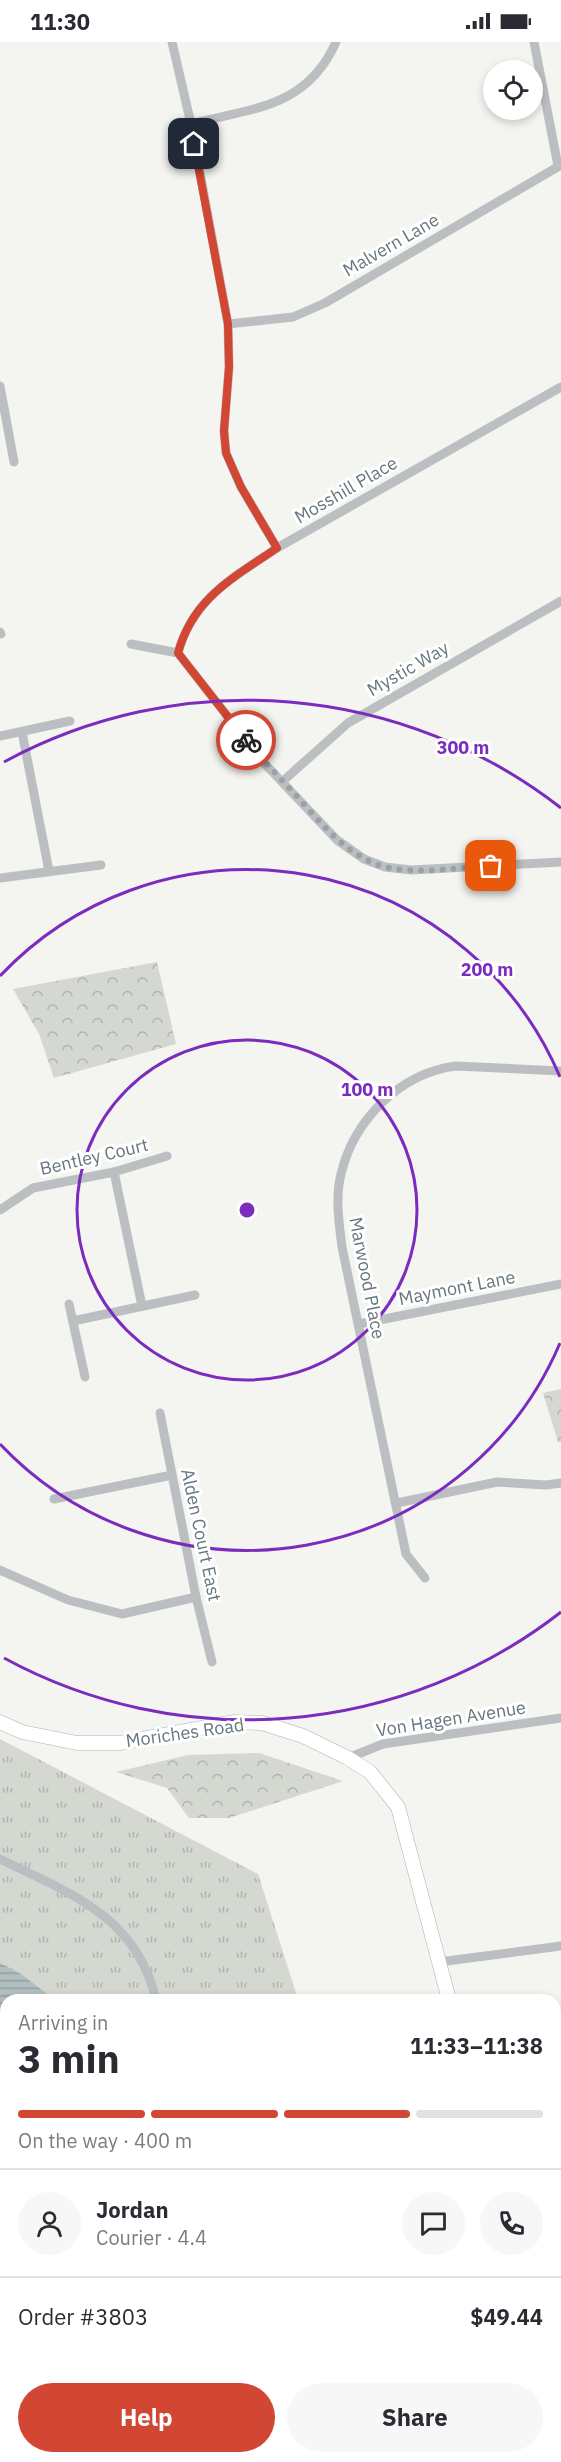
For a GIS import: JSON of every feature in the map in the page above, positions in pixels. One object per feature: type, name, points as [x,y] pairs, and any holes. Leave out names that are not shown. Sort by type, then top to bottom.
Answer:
[{"type":"main road","name":"Moriches Road","points":[[0,1722],[22,1732],[77,1743],[120,1743],[235,1722],[262,1724],[303,1736],[348,1758],[370,1772],[398,1807],[447,1994]]},
{"type":"street","points":[[172,42],[191,124],[228,324],[229,367],[224,431],[226,453],[241,487],[277,548]]},
{"type":"street","points":[[191,124],[266,107],[289,96],[307,84],[322,67],[336,42]]},
{"type":"street","points":[[534,42],[560,165]]},
{"type":"street","name":"Malvern Lane","points":[[228,324],[293,317],[325,303],[560,165]]},
{"type":"street","points":[[0,386],[14,462]]},
{"type":"street","name":"Mosshill Place","points":[[178,653],[186,633],[208,598],[241,571],[277,548],[561,387]]},
{"type":"street","name":"Mystic Way","points":[[283,781],[348,723],[561,601]]},
{"type":"street","points":[[131,644],[178,653],[264,763],[337,840],[364,859],[385,867],[411,870],[561,862]]},
{"type":"street","points":[[0,736],[70,721]]},
{"type":"street","points":[[22,732],[49,871]]},
{"type":"street","points":[[0,878],[100,865]]},
{"type":"street","name":"Marwood Place","points":[[425,1578],[406,1554],[342,1247],[338,1210],[341,1174],[351,1146],[367,1118],[397,1091],[440,1068],[470,1065],[561,1071]]},
{"type":"street","name":"Bentley Court","points":[[0,1210],[33,1188],[114,1172],[166,1156]]},
{"type":"street","points":[[114,1172],[142,1306]]},
{"type":"street","name":"Maymont Lane","points":[[359,1324],[561,1284]]},
{"type":"street","points":[[73,1321],[195,1295]]},
{"type":"street","points":[[69,1304],[85,1377]]},
{"type":"street","name":"Alden Court East","points":[[160,1413],[196,1597],[212,1662]]},
{"type":"street","points":[[54,1499],[172,1475]]},
{"type":"street","points":[[397,1503],[497,1482],[546,1485],[561,1483]]},
{"type":"street","points":[[0,1570],[68,1600],[123,1614],[196,1597]]},
{"type":"street","name":"Von Hagen Avenue","points":[[348,1758],[383,1743],[561,1718]]},
{"type":"street","points":[[0,1858],[90,1904],[106,1918],[129,1940],[150,1975],[155,1994]]},
{"type":"street","points":[[439,1962],[561,1946]]},
{"type":"green space","points":[[157,962],[176,1044],[54,1078],[39,1034],[13,989]]},
{"type":"green space","points":[[561,1389],[561,1442],[558,1442],[543,1393]]},
{"type":"green space","points":[[0,1739],[258,1874],[296,1994],[0,1994]]},
{"type":"green space","points":[[259,1753],[343,1781],[229,1818],[189,1818],[167,1788],[116,1772],[188,1755]]},
{"type":"shaded area","points":[[0,1963],[21,1974],[47,1994],[0,1994]]},
{"type":"way so far","points":[[246,740],[264,763],[337,840],[364,859],[385,867],[411,870],[491,866]]},
{"type":"route","points":[[194,144],[228,324],[229,367],[224,431],[226,453],[241,487],[277,548],[241,571],[208,598],[181,642],[178,653],[246,740]]}]
